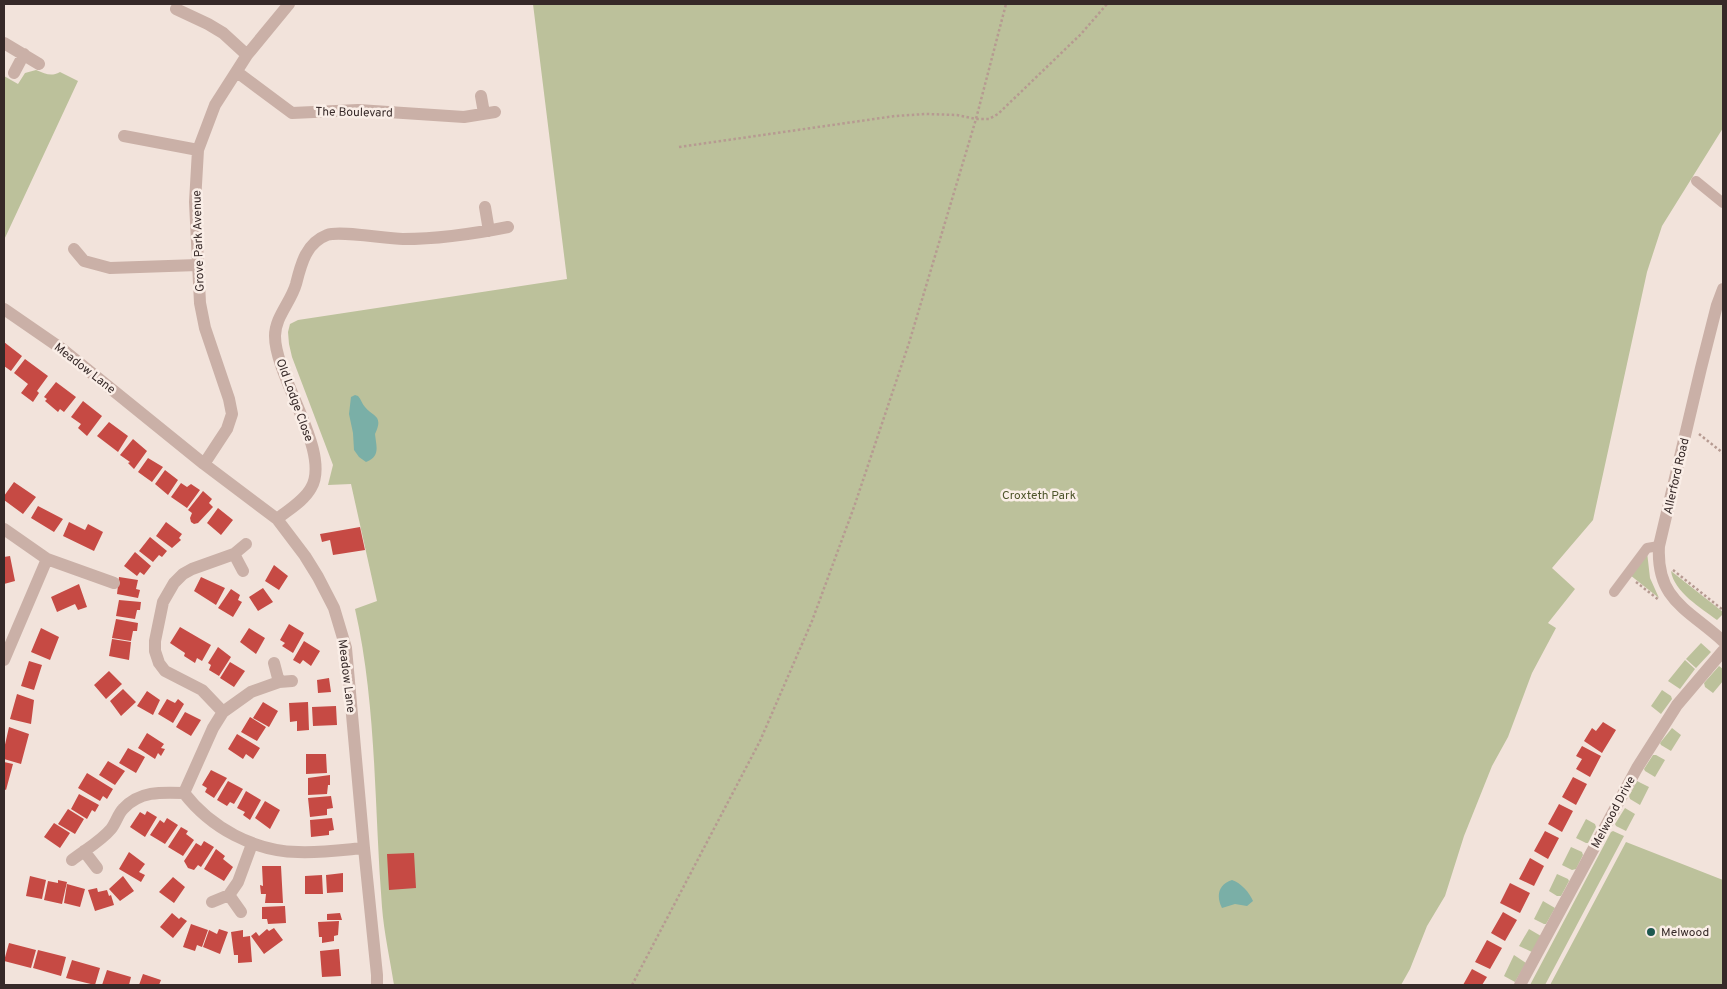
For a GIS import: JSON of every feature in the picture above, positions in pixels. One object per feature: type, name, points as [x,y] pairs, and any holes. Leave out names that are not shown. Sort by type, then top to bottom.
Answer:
[{"type":"street","name":"Grove Park Avenue","points":[[204,464],[227,429],[232,414],[229,399],[205,328],[200,303],[195,202],[198,150],[214,105],[247,55],[289,4]]},
{"type":"street","points":[[176,9],[223,33],[247,55]]},
{"type":"street","points":[[4,43],[39,64]]},
{"type":"street","points":[[14,73],[24,54]]},
{"type":"street","name":"The Boulevard","points":[[237,72],[292,113],[358,110],[464,117],[490,112],[481,96]]},
{"type":"street","points":[[124,136],[198,150]]},
{"type":"street","points":[[1696,182],[1723,202]]},
{"type":"street","points":[[485,207],[489,231]]},
{"type":"street","name":"Old Lodge Close","points":[[277,519],[306,495],[312,488],[316,476],[311,443],[281,366],[275,336],[277,325],[295,286],[301,264],[313,244],[330,234],[383,238],[426,238],[470,235],[508,227]]},
{"type":"street","points":[[74,249],[84,261],[110,268],[198,265]]},
{"type":"street","name":"Allerford Road","points":[[1723,289],[1717,305],[1659,552],[1662,579],[1672,596],[1684,609],[1723,641]]},
{"type":"street","name":"Meadow Lane","points":[[4,309],[62,349],[204,464],[277,519],[305,556],[328,596],[346,648],[377,985]]},
{"type":"street","points":[[4,529],[47,559],[114,583]]},
{"type":"street","points":[[223,712],[202,690],[165,671],[159,663],[155,651],[155,641],[163,602],[174,583],[183,574],[192,569],[234,554],[246,544]]},
{"type":"street","points":[[1614,592],[1647,548],[1659,552]]},
{"type":"street","points":[[234,554],[243,571]]},
{"type":"street","points":[[4,660],[47,559]]},
{"type":"street","name":"Melwood Drive","points":[[1520,985],[1637,768],[1677,705],[1723,651]]},
{"type":"street","points":[[274,662],[278,682]]},
{"type":"street","points":[[184,793],[213,728],[223,712],[251,692],[278,682],[292,681]]},
{"type":"street","points":[[72,860],[111,829],[121,810],[131,801],[146,794],[158,792],[184,793]]},
{"type":"street","points":[[184,793],[190,802],[215,823],[252,844],[296,852],[364,848]]},
{"type":"street","points":[[212,902],[229,895],[238,882],[252,844]]},
{"type":"street","points":[[84,851],[97,868]]},
{"type":"street","points":[[229,895],[241,912]]},
{"type":"path","points":[[632,985],[760,742],[812,621],[888,409],[976,119],[1006,4]]},
{"type":"path","points":[[679,147],[895,116],[926,114],[989,119],[998,114],[1081,34],[1107,4]]},
{"type":"path","points":[[1688,426],[1723,453]]},
{"type":"path","points":[[1659,552],[1723,610]]},
{"type":"path","points":[[1627,575],[1664,605],[1672,596]]},
{"type":"green space","name":"Croxteth Park","points":[[533,4],[1723,4],[1723,128],[1662,226],[1647,272],[1593,520],[1552,568],[1575,589],[1548,623],[1556,628],[1532,673],[1508,737],[1492,766],[1464,836],[1445,896],[1427,926],[1410,969],[1401,985],[394,985],[382,907],[371,720],[362,646],[355,609],[377,601],[351,484],[328,485],[333,465],[292,357],[288,332],[290,324],[298,320],[567,279]]},
{"type":"green space","points":[[36,70],[51,75],[60,72],[78,81],[4,240],[4,76],[18,84],[25,73]]},
{"type":"green space","points":[[1647,552],[1650,578],[1659,598],[1630,575]]},
{"type":"green space","points":[[1671,571],[1723,612],[1723,614],[1717,620],[1696,605],[1677,586]]},
{"type":"green space","points":[[1701,643],[1711,652],[1696,668],[1686,659]]},
{"type":"green space","points":[[1685,660],[1695,669],[1680,689],[1668,681]]},
{"type":"green space","points":[[1719,666],[1723,669],[1723,681],[1713,693],[1705,687],[1704,683]]},
{"type":"green space","points":[[1662,690],[1671,696],[1672,699],[1661,714],[1651,706]]},
{"type":"green space","points":[[1672,728],[1681,735],[1671,751],[1660,743]]},
{"type":"green space","points":[[1653,755],[1665,760],[1655,777],[1644,769]]},
{"type":"green space","points":[[1637,781],[1649,787],[1640,805],[1630,799],[1629,796]]},
{"type":"green space","points":[[1625,808],[1635,814],[1626,831],[1615,824]]},
{"type":"green space","points":[[1586,819],[1595,824],[1596,827],[1588,843],[1576,838]]},
{"type":"green space","points":[[1613,831],[1624,836],[1545,985],[1530,985],[1611,832]]},
{"type":"green space","name":"Melwood","points":[[1626,842],[1723,880],[1723,985],[1550,985]]},
{"type":"green space","points":[[1571,847],[1582,852],[1583,855],[1576,869],[1572,870],[1562,865]]},
{"type":"green space","points":[[1557,874],[1569,881],[1561,896],[1557,896],[1549,891]]},
{"type":"green space","points":[[1543,901],[1555,908],[1546,924],[1534,919]]},
{"type":"green space","points":[[1529,929],[1541,936],[1532,952],[1519,946]]},
{"type":"green space","points":[[1514,955],[1526,963],[1515,982],[1504,976]]},
{"type":"water","points":[[358,396],[364,406],[378,420],[375,434],[376,454],[371,460],[366,462],[354,450],[349,414],[351,397]]},
{"type":"water","points":[[1232,880],[1241,885],[1252,898],[1253,901],[1247,906],[1235,904],[1222,908],[1219,900],[1221,888]]},
{"type":"building","points":[[4,342],[22,356],[11,371],[4,366]]},
{"type":"building","points":[[25,359],[48,376],[37,391],[39,393],[33,402],[21,393],[28,384],[14,373]]},
{"type":"building","points":[[56,382],[76,397],[64,412],[60,409],[58,412],[45,401],[47,399],[44,397]]},
{"type":"building","points":[[83,401],[102,416],[87,436],[78,428],[81,424],[71,417]]},
{"type":"building","points":[[109,422],[128,436],[118,452],[97,436]]},
{"type":"building","points":[[133,439],[147,451],[134,469],[128,463],[130,462],[120,455]]},
{"type":"building","points":[[148,458],[163,467],[152,482],[138,472]]},
{"type":"building","points":[[165,470],[178,480],[168,495],[155,484]]},
{"type":"building","points":[[14,482],[36,497],[23,514],[4,500],[4,496]]},
{"type":"building","points":[[181,483],[187,487],[191,484],[200,490],[187,508],[171,497]]},
{"type":"building","points":[[203,491],[212,499],[209,503],[213,507],[198,523],[194,524],[190,518],[192,513],[188,510]]},
{"type":"building","points":[[38,506],[63,519],[54,532],[31,518]]},
{"type":"building","points":[[218,508],[233,520],[221,535],[207,523]]},
{"type":"building","points":[[69,522],[85,530],[88,524],[103,532],[94,551],[63,536]]},
{"type":"building","points":[[166,522],[182,534],[179,538],[181,540],[172,548],[156,536]]},
{"type":"building","points":[[360,527],[365,550],[333,555],[330,540],[322,542],[320,534]]},
{"type":"building","points":[[150,537],[167,551],[162,557],[159,555],[153,562],[139,551]]},
{"type":"building","points":[[135,552],[151,566],[144,575],[140,572],[137,576],[124,566]]},
{"type":"building","points":[[10,556],[15,581],[4,584],[4,557]]},
{"type":"building","points":[[274,565],[288,576],[279,590],[265,581]]},
{"type":"building","points":[[119,577],[138,580],[136,589],[140,590],[138,598],[117,594]]},
{"type":"building","points":[[201,577],[225,588],[216,605],[194,591]]},
{"type":"building","points":[[79,584],[87,607],[78,610],[75,604],[57,612],[51,597]]},
{"type":"building","points":[[263,588],[273,602],[258,611],[249,597]]},
{"type":"building","points":[[231,589],[240,595],[238,600],[242,602],[233,617],[218,608]]},
{"type":"building","points":[[119,600],[141,602],[140,610],[137,610],[135,619],[116,616]]},
{"type":"building","points":[[116,619],[138,623],[137,631],[133,631],[131,641],[112,638]]},
{"type":"building","points":[[289,624],[304,633],[293,653],[282,646],[285,643],[280,640]]},
{"type":"building","points":[[180,627],[211,645],[202,661],[197,658],[195,663],[184,656],[185,653],[170,643]]},
{"type":"building","points":[[41,628],[59,637],[50,660],[31,652]]},
{"type":"building","points":[[249,628],[265,638],[256,654],[240,642]]},
{"type":"building","points":[[112,639],[131,642],[129,660],[109,656]]},
{"type":"building","points":[[304,641],[320,651],[311,666],[303,660],[300,664],[293,660]]},
{"type":"building","points":[[218,647],[231,657],[219,676],[209,670],[211,665],[208,663]]},
{"type":"building","points":[[29,661],[42,665],[34,690],[21,686]]},
{"type":"building","points":[[230,662],[245,671],[234,687],[220,678]]},
{"type":"building","points":[[109,671],[122,684],[106,699],[94,685]]},
{"type":"building","points":[[329,678],[331,692],[318,693],[317,680]]},
{"type":"building","points":[[123,689],[136,702],[121,716],[110,701]]},
{"type":"building","points":[[147,691],[160,700],[153,715],[137,706]]},
{"type":"building","points":[[17,694],[34,700],[31,724],[10,719]]},
{"type":"building","points":[[167,699],[175,703],[178,699],[184,704],[173,723],[158,714]]},
{"type":"building","points":[[263,702],[278,711],[269,727],[253,718]]},
{"type":"building","points":[[308,702],[309,730],[297,731],[297,721],[290,722],[289,703]]},
{"type":"building","points":[[336,706],[337,725],[313,726],[312,707]]},
{"type":"building","points":[[185,712],[201,720],[191,736],[176,727]]},
{"type":"building","points":[[250,717],[266,727],[257,741],[241,732]]},
{"type":"building","points":[[1603,722],[1616,730],[1602,753],[1584,741],[1592,728],[1596,731]]},
{"type":"building","points":[[9,727],[29,734],[21,764],[4,759],[4,749]]},
{"type":"building","points":[[147,733],[164,744],[161,748],[165,749],[161,756],[158,753],[155,759],[138,748]]},
{"type":"building","points":[[237,734],[260,748],[253,759],[246,754],[243,759],[228,749]]},
{"type":"building","points":[[1582,746],[1601,756],[1590,777],[1576,769],[1582,759],[1576,756]]},
{"type":"building","points":[[128,748],[145,757],[136,773],[119,763]]},
{"type":"building","points":[[306,754],[326,754],[327,773],[306,774]]},
{"type":"building","points":[[108,761],[125,771],[115,785],[99,775]]},
{"type":"building","points":[[4,762],[13,764],[6,790],[4,789]]},
{"type":"building","points":[[211,770],[227,778],[214,798],[205,792],[207,788],[202,785]]},
{"type":"building","points":[[87,773],[113,789],[107,799],[103,796],[100,801],[78,788]]},
{"type":"building","points":[[330,775],[330,785],[328,785],[327,794],[308,795],[308,778]]},
{"type":"building","points":[[1573,777],[1587,784],[1576,805],[1562,797]]},
{"type":"building","points":[[228,781],[243,789],[234,804],[230,802],[227,806],[217,800]]},
{"type":"building","points":[[246,791],[261,800],[250,820],[243,815],[245,812],[237,808]]},
{"type":"building","points":[[79,794],[99,805],[95,812],[92,810],[87,819],[71,809]]},
{"type":"building","points":[[331,796],[333,808],[327,809],[327,815],[310,817],[308,798]]},
{"type":"building","points":[[265,801],[280,810],[270,829],[255,818]]},
{"type":"building","points":[[1559,804],[1573,811],[1562,832],[1548,824]]},
{"type":"building","points":[[68,809],[84,819],[75,834],[58,824]]},
{"type":"building","points":[[147,811],[157,817],[145,837],[130,827],[140,812],[145,815]]},
{"type":"building","points":[[167,818],[178,825],[165,844],[150,835],[160,820],[164,823]]},
{"type":"building","points":[[332,818],[334,830],[329,831],[329,835],[311,837],[310,820]]},
{"type":"building","points":[[54,823],[70,833],[60,848],[44,837]]},
{"type":"building","points":[[181,827],[188,831],[186,834],[194,840],[183,856],[168,847]]},
{"type":"building","points":[[1545,831],[1559,838],[1548,859],[1534,851]]},
{"type":"building","points":[[204,841],[214,847],[201,867],[198,865],[194,870],[188,868],[184,861],[196,843],[201,846]]},
{"type":"building","points":[[216,849],[225,856],[223,859],[233,867],[224,881],[204,869]]},
{"type":"building","points":[[129,852],[145,864],[139,872],[145,875],[141,882],[119,869]]},
{"type":"building","points":[[414,853],[416,888],[389,890],[387,854]]},
{"type":"building","points":[[1530,858],[1544,866],[1534,886],[1519,879]]},
{"type":"building","points":[[262,866],[281,866],[283,903],[265,903],[266,894],[261,894],[260,885],[263,886]]},
{"type":"building","points":[[343,873],[343,892],[327,893],[326,875]]},
{"type":"building","points":[[322,875],[323,894],[305,894],[305,876]]},
{"type":"building","points":[[30,876],[46,880],[42,899],[26,896]]},
{"type":"building","points":[[123,876],[134,891],[120,901],[109,889]]},
{"type":"building","points":[[173,877],[185,887],[174,903],[159,892]]},
{"type":"building","points":[[58,880],[67,882],[62,904],[44,900],[48,881],[58,883]]},
{"type":"building","points":[[1510,883],[1530,893],[1520,913],[1500,903]]},
{"type":"building","points":[[67,884],[85,889],[80,907],[64,903]]},
{"type":"building","points":[[97,888],[98,892],[107,890],[109,896],[111,895],[114,905],[95,911],[88,890]]},
{"type":"building","points":[[285,906],[286,923],[268,924],[267,919],[262,919],[262,907]]},
{"type":"building","points":[[1503,912],[1517,920],[1505,941],[1491,933]]},
{"type":"building","points":[[172,913],[179,919],[181,917],[187,921],[173,938],[160,927]]},
{"type":"building","points":[[340,913],[342,920],[327,920],[327,914]]},
{"type":"building","points":[[339,921],[338,935],[334,936],[334,941],[322,943],[322,937],[319,937],[318,922]]},
{"type":"building","points":[[191,924],[208,930],[202,947],[197,945],[195,951],[183,947]]},
{"type":"building","points":[[274,928],[283,940],[264,954],[251,936],[256,932],[259,936],[267,929],[269,931]]},
{"type":"building","points":[[219,929],[228,932],[220,954],[203,947],[209,930],[217,934]]},
{"type":"building","points":[[243,930],[243,937],[250,936],[252,962],[238,963],[238,955],[234,955],[231,932]]},
{"type":"building","points":[[1487,940],[1502,948],[1490,969],[1475,962]]},
{"type":"building","points":[[9,943],[36,950],[31,968],[4,961]]},
{"type":"building","points":[[339,949],[341,976],[322,977],[320,951]]},
{"type":"building","points":[[38,950],[66,957],[61,976],[33,968]]},
{"type":"building","points":[[72,960],[100,968],[95,985],[66,978]]},
{"type":"building","points":[[1472,969],[1487,977],[1482,985],[1463,985]]},
{"type":"building","points":[[107,970],[131,977],[129,985],[102,985]]},
{"type":"building","points":[[143,974],[161,980],[159,985],[139,985]]},
{"type":"place","name":"Melwood","points":[[1651,932]]}]
